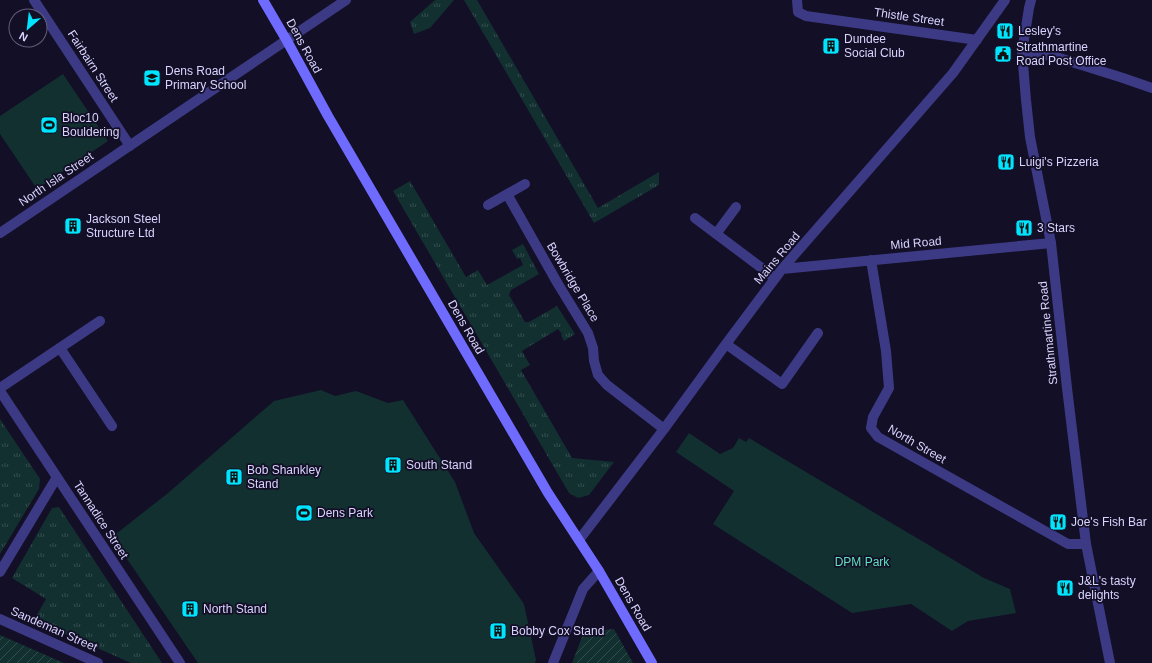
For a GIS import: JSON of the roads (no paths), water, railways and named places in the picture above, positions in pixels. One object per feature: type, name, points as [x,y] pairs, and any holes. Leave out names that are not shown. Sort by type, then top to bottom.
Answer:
[{"type":"main road","name":"Dens Road","points":[[263,0],[328,116],[548,493],[599,571],[652,663]]},
{"type":"street","name":"Fairbairn Street","points":[[34,0],[130,146]]},
{"type":"street","name":"North Isla Street","points":[[0,233],[346,0]]},
{"type":"street","name":"Mains Road","points":[[579,540],[664,429],[782,269],[953,74],[1005,0]]},
{"type":"street","name":"Strathmartine Road","points":[[1031,0],[1022,52],[1030,137],[1051,243],[1086,544],[1110,663]]},
{"type":"street","name":"Thistle Street","points":[[797,2],[798,12],[806,16],[977,40]]},
{"type":"street","points":[[1022,52],[1053,56],[1152,88]]},
{"type":"street","points":[[488,205],[525,184]]},
{"type":"street","name":"Bowbridge Place","points":[[507,194],[558,284],[588,333],[593,348],[594,361],[598,375],[607,385],[664,429]]},
{"type":"street","points":[[716,234],[736,207]]},
{"type":"street","points":[[695,218],[775,278]]},
{"type":"street","name":"Mid Road","points":[[782,269],[1051,243]]},
{"type":"street","name":"North Street","points":[[872,260],[886,351],[889,388],[873,417],[871,428],[878,437],[1068,544],[1086,544]]},
{"type":"street","points":[[0,390],[100,321]]},
{"type":"street","points":[[726,344],[782,384],[818,333]]},
{"type":"street","points":[[60,348],[112,426]]},
{"type":"street","name":"Tannadice Street","points":[[0,390],[180,663]]},
{"type":"street","points":[[0,572],[57,477]]},
{"type":"street","points":[[553,663],[583,589],[599,571]]},
{"type":"street","name":"Sandeman Street","points":[[0,619],[98,663]]},
{"type":"place","name":"Lesley's","points":[[1005,31]]},
{"type":"place","name":"Dundee Social Club","points":[[831,46]]},
{"type":"place","name":"Strathmartine Road Post Office","points":[[1003,54]]},
{"type":"place","name":"Dens Road Primary School","points":[[152,78]]},
{"type":"place","name":"Bloc10 Bouldering","points":[[49,125]]},
{"type":"place","name":"Luigi's Pizzeria","points":[[1006,162]]},
{"type":"place","name":"Jackson Steel Structure Ltd","points":[[73,226]]},
{"type":"place","name":"3 Stars","points":[[1024,228]]},
{"type":"place","name":"South Stand","points":[[393,465]]},
{"type":"place","name":"Bob Shankley Stand","points":[[234,477]]},
{"type":"place","name":"Dens Park","points":[[304,513]]},
{"type":"place","name":"Joe's Fish Bar","points":[[1058,522]]},
{"type":"place","name":"J&L's tasty delights","points":[[1065,588]]},
{"type":"place","name":"North Stand","points":[[190,609]]},
{"type":"place","name":"Bobby Cox Stand","points":[[498,631]]},
{"type":"park label","name":"DPM Park","points":[[862,562]]}]
